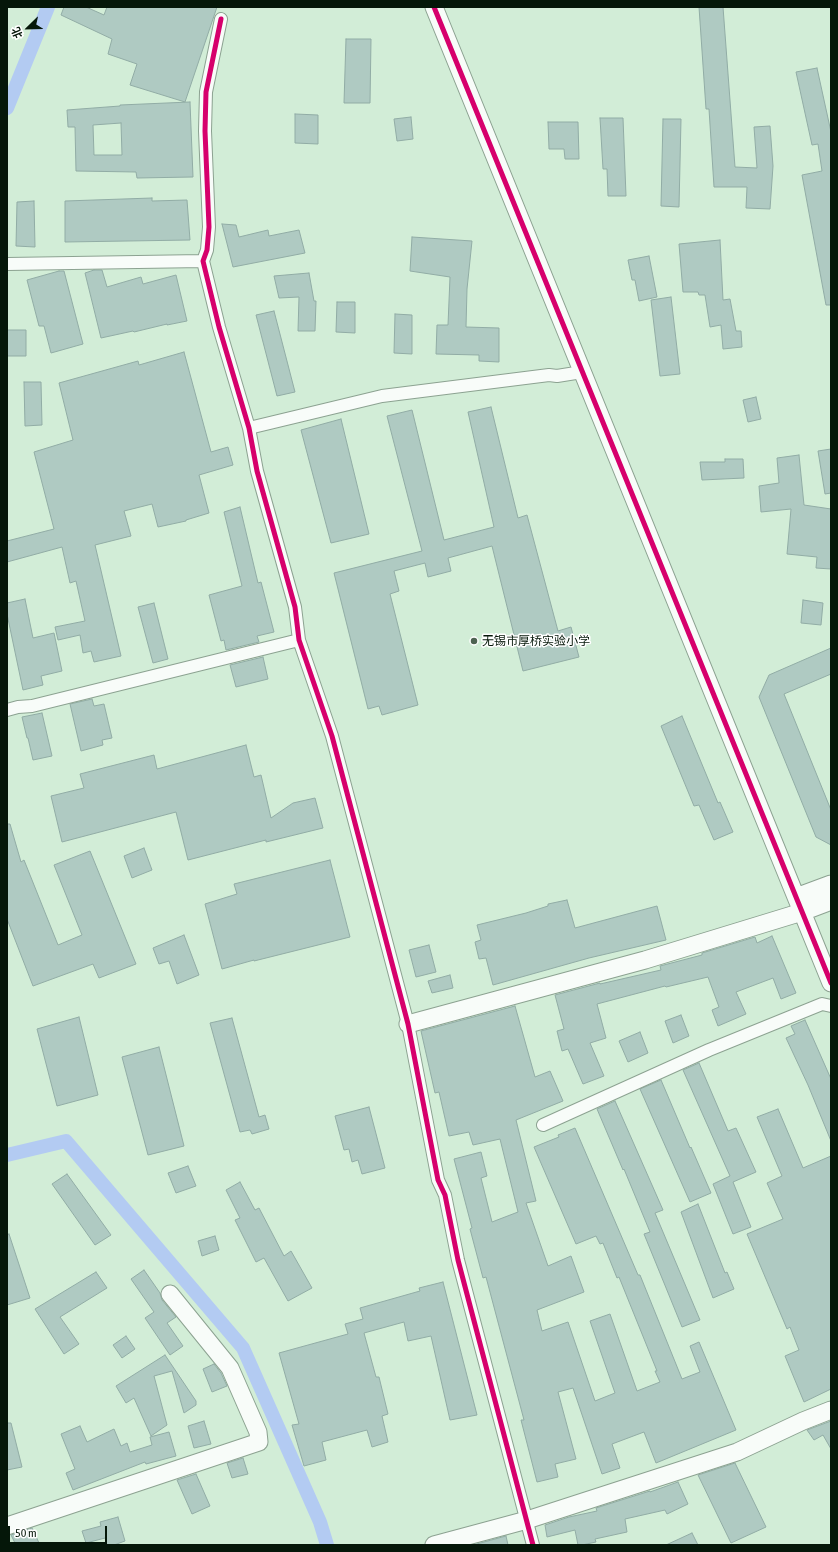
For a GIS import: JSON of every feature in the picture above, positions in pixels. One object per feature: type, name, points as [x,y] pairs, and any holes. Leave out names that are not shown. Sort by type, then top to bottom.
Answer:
[{"type":"street","points":[[434,7],[831,983]]},
{"type":"street","points":[[221,19],[206,92],[205,131],[209,227],[207,250],[203,261],[219,327],[249,428],[257,471],[295,607],[299,640],[332,736],[408,1024],[438,1180],[444,1195],[458,1260],[533,1545]]},
{"type":"street","points":[[7,264],[203,261]]},
{"type":"street","points":[[249,428],[382,396],[582,372]]},
{"type":"street","points":[[7,710],[18,707],[39,705],[299,640]]},
{"type":"street","points":[[799,905],[831,884]]},
{"type":"street","points":[[408,1024],[645,960],[799,905],[831,901]]},
{"type":"street","points":[[543,1124],[709,1050],[822,1004],[831,1006]]},
{"type":"street","points":[[7,1526],[260,1442],[258,1432],[230,1368],[170,1294]]},
{"type":"street","points":[[434,1545],[527,1520],[737,1452],[831,1410]]},
{"type":"building","points":[[64,7],[86,7],[104,15],[107,7],[217,7],[185,102],[130,85],[137,64],[108,54],[112,39],[61,15]]},
{"type":"building","points":[[699,7],[723,7],[735,167],[757,168],[754,127],[770,126],[773,166],[770,209],[746,208],[747,187],[714,187],[709,109],[706,109]]},
{"type":"building","points":[[346,39],[371,39],[370,103],[344,103]]},
{"type":"building","points":[[817,68],[831,132],[831,305],[826,305],[802,175],[822,171],[818,144],[812,145],[796,72]]},
{"type":"building","points":[[190,102],[193,177],[137,178],[136,172],[76,171],[75,127],[68,127],[67,110],[120,105]],"holes":[[[121,123],[122,155],[94,155],[93,125]]]},
{"type":"building","points":[[295,114],[318,115],[318,144],[295,143]]},
{"type":"building","points":[[411,117],[413,139],[397,141],[394,119]]},
{"type":"building","points":[[600,118],[623,118],[626,196],[608,196],[607,169],[603,169]]},
{"type":"building","points":[[663,119],[681,119],[679,207],[661,206]]},
{"type":"building","points":[[548,122],[578,122],[579,159],[565,159],[564,149],[549,149]]},
{"type":"building","points":[[152,198],[152,201],[187,200],[190,240],[65,242],[65,201]]},
{"type":"building","points":[[34,201],[35,247],[16,246],[17,202]]},
{"type":"building","points":[[222,224],[236,225],[239,237],[268,230],[269,236],[299,230],[305,253],[233,267]]},
{"type":"building","points":[[412,237],[472,241],[467,289],[466,327],[499,328],[499,362],[479,361],[479,355],[436,354],[437,325],[448,325],[450,277],[410,271]]},
{"type":"building","points":[[720,240],[723,300],[730,299],[736,331],[741,331],[742,347],[723,349],[721,325],[710,327],[705,295],[699,295],[698,292],[683,292],[679,244]]},
{"type":"building","points":[[649,256],[657,297],[639,301],[635,280],[632,280],[628,260]]},
{"type":"building","points":[[94,270],[102,270],[107,287],[141,277],[143,284],[176,275],[187,321],[101,338],[85,273]]},
{"type":"building","points":[[64,271],[83,344],[51,353],[44,326],[39,326],[27,280]]},
{"type":"building","points":[[309,273],[314,301],[316,301],[315,331],[298,331],[299,297],[279,298],[274,276]]},
{"type":"building","points":[[671,297],[680,374],[660,376],[651,300]]},
{"type":"building","points":[[337,302],[355,302],[355,333],[336,332]]},
{"type":"building","points":[[274,311],[295,392],[277,396],[256,315]]},
{"type":"building","points":[[395,314],[412,315],[412,354],[394,353]]},
{"type":"building","points":[[7,330],[26,330],[26,356],[7,356]]},
{"type":"building","points":[[184,352],[211,452],[228,447],[233,465],[199,475],[209,513],[186,521],[158,527],[152,504],[124,511],[131,536],[95,545],[121,656],[94,662],[91,651],[83,653],[80,635],[58,640],[55,627],[85,621],[76,581],[70,583],[62,547],[7,562],[7,541],[54,529],[34,452],[73,440],[59,383],[138,361],[139,365]]},
{"type":"building","points":[[24,382],[41,382],[42,425],[25,426]]},
{"type":"building","points":[[756,397],[761,419],[748,422],[743,400]]},
{"type":"building","points":[[491,407],[518,518],[527,515],[558,631],[571,627],[579,657],[523,671],[492,546],[448,558],[451,571],[428,577],[425,563],[394,571],[399,591],[390,594],[418,705],[382,715],[379,706],[368,709],[334,573],[422,551],[387,416],[412,410],[444,540],[494,527],[468,412]]},
{"type":"building","points":[[341,419],[369,534],[331,543],[301,430]]},
{"type":"building","points":[[831,449],[831,493],[825,494],[818,451]]},
{"type":"building","points":[[799,455],[804,505],[831,509],[831,569],[816,568],[817,557],[787,554],[791,509],[761,512],[759,486],[779,483],[777,458]]},
{"type":"building","points":[[725,459],[743,459],[744,478],[702,480],[700,462],[725,462]]},
{"type":"building","points":[[240,507],[258,583],[261,582],[274,632],[257,636],[259,642],[226,650],[224,640],[221,641],[209,595],[242,586],[224,512]]},
{"type":"building","points":[[25,599],[33,638],[54,633],[62,671],[41,676],[43,685],[23,690],[7,614],[7,603]]},
{"type":"building","points":[[803,600],[823,603],[821,625],[801,623]]},
{"type":"building","points":[[154,603],[168,659],[153,663],[138,607]]},
{"type":"building","points":[[831,648],[831,674],[784,694],[831,810],[831,845],[816,837],[759,697],[769,675]]},
{"type":"building","points":[[263,657],[268,679],[236,687],[230,665]]},
{"type":"building","points":[[92,699],[94,706],[104,704],[112,738],[102,740],[103,745],[81,751],[70,704]]},
{"type":"building","points":[[42,713],[52,756],[33,760],[22,717]]},
{"type":"building","points":[[682,716],[718,803],[720,802],[733,832],[714,840],[699,805],[694,806],[661,726]]},
{"type":"building","points":[[246,745],[254,777],[261,775],[271,818],[293,803],[315,798],[323,828],[266,842],[266,840],[188,860],[176,812],[62,842],[51,796],[84,788],[80,774],[154,755],[157,769]]},
{"type":"building","points":[[7,824],[10,824],[21,862],[24,860],[58,945],[82,935],[54,865],[90,851],[136,964],[99,978],[93,964],[33,986],[7,919]]},
{"type":"building","points":[[144,848],[152,870],[132,878],[124,856]]},
{"type":"building","points":[[330,860],[350,937],[222,969],[205,904],[237,894],[234,884]]},
{"type":"building","points":[[567,900],[575,928],[657,906],[666,940],[589,958],[493,985],[486,958],[479,959],[475,942],[481,940],[477,925],[526,913],[548,906],[548,904]]},
{"type":"building","points":[[184,935],[199,975],[177,984],[169,961],[159,964],[153,948]]},
{"type":"building","points":[[772,936],[796,993],[781,999],[773,978],[736,992],[746,1014],[718,1026],[712,1010],[719,1007],[708,977],[665,986],[597,1004],[606,1038],[590,1043],[604,1076],[583,1084],[568,1049],[562,1051],[557,1031],[564,1029],[555,995],[600,983],[661,970],[660,966],[702,955],[702,953],[755,937],[757,943]]},
{"type":"building","points":[[429,945],[436,972],[416,977],[409,950]]},
{"type":"building","points":[[450,975],[453,988],[432,993],[428,981]]},
{"type":"building","points":[[515,1006],[535,1077],[550,1071],[563,1101],[516,1120],[536,1201],[526,1203],[548,1266],[571,1256],[584,1292],[537,1310],[542,1331],[568,1322],[595,1401],[615,1393],[590,1321],[610,1314],[637,1391],[660,1382],[655,1371],[657,1371],[619,1277],[617,1278],[603,1243],[600,1244],[596,1236],[576,1244],[534,1147],[559,1137],[558,1135],[575,1128],[638,1275],[640,1275],[682,1379],[700,1372],[690,1346],[699,1342],[736,1430],[656,1463],[644,1432],[612,1444],[620,1468],[602,1474],[573,1388],[558,1392],[576,1459],[555,1464],[558,1477],[537,1482],[521,1420],[524,1420],[486,1277],[483,1278],[454,1159],[481,1152],[487,1176],[481,1178],[492,1222],[518,1212],[500,1139],[473,1145],[469,1132],[449,1136],[439,1092],[435,1093],[421,1031]]},
{"type":"building","points":[[681,1015],[689,1036],[673,1043],[665,1021]]},
{"type":"building","points":[[79,1017],[98,1095],[57,1106],[37,1029]]},
{"type":"building","points":[[232,1018],[259,1117],[265,1115],[269,1129],[252,1134],[250,1130],[240,1132],[210,1023]]},
{"type":"building","points":[[805,1020],[831,1079],[831,1141],[808,1085],[786,1038],[795,1034],[791,1026]]},
{"type":"building","points":[[640,1032],[648,1053],[628,1062],[619,1041]]},
{"type":"building","points":[[159,1047],[184,1146],[148,1155],[122,1057]]},
{"type":"building","points":[[699,1063],[728,1131],[736,1128],[756,1172],[733,1182],[751,1227],[733,1234],[713,1184],[730,1176],[683,1070]]},
{"type":"building","points":[[661,1080],[711,1193],[690,1202],[640,1089]]},
{"type":"building","points":[[615,1101],[663,1210],[655,1213],[700,1320],[682,1327],[644,1234],[650,1232],[597,1109]]},
{"type":"building","points":[[369,1107],[385,1168],[362,1174],[358,1160],[352,1162],[349,1149],[344,1150],[335,1116]]},
{"type":"building","points":[[778,1109],[803,1168],[831,1156],[831,1389],[804,1402],[785,1356],[799,1350],[790,1327],[787,1329],[747,1234],[783,1219],[767,1183],[782,1176],[757,1117]]},
{"type":"building","points":[[188,1166],[196,1186],[176,1193],[168,1173]]},
{"type":"building","points":[[67,1174],[111,1235],[95,1245],[52,1184]]},
{"type":"building","points":[[240,1182],[255,1210],[259,1208],[284,1256],[291,1251],[312,1288],[288,1301],[264,1258],[256,1262],[235,1220],[240,1218],[226,1190]]},
{"type":"building","points":[[698,1204],[725,1273],[727,1272],[734,1289],[713,1298],[681,1212]]},
{"type":"building","points":[[9,1234],[30,1298],[7,1305],[7,1235]]},
{"type":"building","points":[[215,1236],[219,1250],[202,1256],[198,1241]]},
{"type":"building","points":[[144,1270],[160,1293],[162,1300],[176,1317],[167,1323],[183,1346],[170,1355],[145,1318],[154,1312],[131,1279]]},
{"type":"building","points":[[96,1272],[107,1288],[60,1317],[79,1344],[64,1354],[35,1309]]},
{"type":"building","points":[[443,1282],[477,1415],[450,1420],[431,1336],[408,1341],[404,1322],[364,1333],[376,1377],[379,1377],[388,1414],[382,1416],[388,1442],[372,1447],[367,1430],[322,1442],[326,1460],[304,1466],[292,1425],[299,1424],[279,1353],[348,1334],[345,1324],[363,1319],[360,1308],[420,1291],[419,1288]]},
{"type":"building","points":[[126,1336],[135,1349],[122,1358],[113,1345]]},
{"type":"building","points":[[165,1355],[196,1401],[196,1405],[184,1413],[172,1371],[154,1376],[167,1425],[151,1436],[134,1398],[126,1403],[116,1386]]},
{"type":"building","points":[[214,1364],[221,1373],[227,1386],[212,1392],[203,1369]]},
{"type":"building","points":[[204,1421],[211,1444],[194,1448],[188,1426]]},
{"type":"building","points":[[831,1421],[831,1449],[823,1435],[814,1440],[807,1430]]},
{"type":"building","points":[[7,1423],[11,1423],[22,1467],[7,1470]]},
{"type":"building","points":[[80,1426],[87,1442],[114,1429],[121,1446],[127,1443],[130,1452],[152,1445],[150,1437],[169,1432],[176,1456],[146,1464],[145,1462],[73,1490],[66,1473],[75,1469],[61,1434]]},
{"type":"building","points":[[243,1458],[248,1474],[232,1478],[227,1463]]},
{"type":"building","points":[[735,1463],[766,1527],[731,1543],[698,1475]]},
{"type":"building","points":[[196,1474],[210,1506],[192,1514],[177,1480]]},
{"type":"building","points":[[678,1482],[688,1504],[667,1514],[665,1510],[625,1519],[627,1532],[595,1539],[596,1542],[582,1545],[578,1545],[575,1530],[547,1537],[545,1525],[569,1517],[597,1511],[596,1508]]},
{"type":"building","points":[[118,1517],[125,1541],[114,1545],[107,1545],[105,1538],[86,1543],[82,1531],[101,1526],[100,1522]]},
{"type":"building","points":[[32,1528],[40,1545],[16,1545],[11,1535]]},
{"type":"building","points":[[692,1533],[698,1545],[666,1545]]},
{"type":"building","points":[[506,1536],[508,1545],[473,1545]]},
{"type":"waterway","points":[[7,108],[48,7]]},
{"type":"waterway","points":[[7,1155],[66,1141],[243,1348],[320,1522],[327,1545]]},
{"type":"cycle path","points":[[434,7],[831,983]]},
{"type":"cycle path","points":[[221,19],[206,92],[205,131],[209,227],[207,250],[203,261],[219,327],[249,428],[257,471],[295,607],[299,640],[332,736],[408,1024],[438,1180],[445,1195],[458,1260],[533,1545]]},
{"type":"place","name":"无锡市厚桥实验小学","points":[[474,641]]}]
